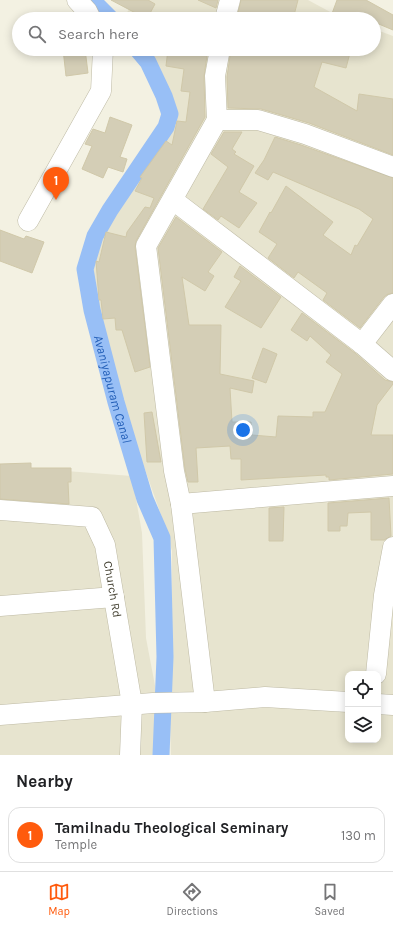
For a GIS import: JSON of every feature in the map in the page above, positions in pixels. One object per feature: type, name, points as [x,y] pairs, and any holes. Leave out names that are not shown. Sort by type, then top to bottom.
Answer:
[{"type":"street","points":[[77,0],[88,12]]},
{"type":"street","points":[[227,12],[230,0]]},
{"type":"street","points":[[28,221],[101,91],[103,56]]},
{"type":"street","points":[[205,702],[181,504],[174,471],[146,246],[217,120],[216,76],[219,56]]},
{"type":"street","points":[[217,120],[258,120],[305,134],[393,167]]},
{"type":"street","points":[[173,200],[362,344],[393,371]]},
{"type":"street","points":[[362,344],[393,304]]},
{"type":"street","points":[[181,504],[393,486]]},
{"type":"street","name":"Church Rd","points":[[1,514],[92,517],[105,545],[132,704],[130,755]]},
{"type":"street","points":[[376,671],[384,594],[393,547]]},
{"type":"street","points":[[0,606],[114,597]]},
{"type":"street","points":[[0,715],[132,704],[205,702],[264,697],[345,702]]},
{"type":"street","points":[[381,704],[393,705]]},
{"type":"shaded area","points":[[136,0],[308,0],[330,12],[127,12]]},
{"type":"shaded area","points":[[381,32],[393,36],[393,755],[171,755],[172,551],[165,526],[120,399],[90,275],[93,256],[97,244],[108,221],[175,120],[171,94],[158,64],[152,56],[381,56]]},
{"type":"shaded area","points":[[0,466],[132,476],[142,533],[146,638],[156,691],[154,755],[0,755]]},
{"type":"building","points":[[111,0],[148,0],[155,4],[151,12],[134,12]]},
{"type":"building","points":[[198,0],[218,0],[216,8]]},
{"type":"building","points":[[241,0],[298,0],[295,12],[238,12]]},
{"type":"building","points":[[337,0],[366,0],[393,15],[393,30],[381,25],[381,12],[333,12]]},
{"type":"building","points":[[64,56],[86,56],[88,73],[66,76]]},
{"type":"building","points":[[167,56],[207,56],[204,76],[205,117],[136,241],[135,247],[150,367],[135,372],[122,330],[116,330],[115,318],[103,319],[101,300],[99,300],[96,261],[99,262],[106,232],[126,237],[127,232],[145,207],[150,208],[154,198],[135,191],[142,178],[140,177],[166,141],[172,145],[177,121],[186,122],[190,92],[181,91],[184,69],[166,66]]},
{"type":"building","points":[[230,56],[349,56],[346,68],[322,62],[314,87],[357,111],[359,94],[393,99],[393,155],[309,123],[261,109],[228,108],[227,77]]},
{"type":"building","points":[[110,117],[132,125],[120,157],[127,159],[123,172],[108,167],[103,178],[82,169],[92,146],[85,144],[93,129],[105,133]]},
{"type":"building","points":[[224,132],[242,132],[232,149],[236,152],[234,154],[254,166],[239,192],[257,203],[239,228],[221,216],[218,220],[203,209],[228,167],[211,154]]},
{"type":"building","points":[[275,137],[393,178],[393,293],[384,297],[360,328],[323,300],[327,293],[298,272],[294,278],[268,258],[277,244],[259,232],[286,186],[333,222],[323,235],[351,255],[355,245],[357,246],[373,219],[359,209],[273,172],[268,180],[255,173],[264,160]]},
{"type":"building","points":[[176,217],[222,252],[208,272],[214,276],[205,291],[182,277],[189,325],[221,325],[220,374],[254,381],[252,393],[230,388],[232,422],[251,422],[252,435],[276,437],[278,416],[313,417],[313,412],[325,412],[342,374],[326,362],[331,355],[310,336],[307,341],[291,330],[302,313],[355,353],[385,380],[393,382],[377,405],[371,435],[393,435],[393,474],[329,480],[329,477],[326,477],[326,475],[241,480],[241,459],[231,459],[230,446],[196,448],[198,482],[188,482],[185,469],[158,248]]},
{"type":"building","points":[[0,230],[24,239],[26,236],[44,242],[32,273],[0,261]]},
{"type":"building","points":[[240,266],[281,297],[261,328],[225,307],[241,281],[234,277]]},
{"type":"building","points":[[263,348],[277,354],[266,383],[252,378]]},
{"type":"building","points":[[152,412],[161,462],[147,462],[144,413]]},
{"type":"building","points":[[31,463],[31,468],[71,468],[71,482],[68,482],[69,504],[0,499],[0,464]]},
{"type":"building","points":[[389,498],[391,536],[384,540],[371,540],[371,512],[348,513],[347,526],[340,526],[340,531],[328,531],[328,503]]},
{"type":"building","points":[[284,507],[283,541],[269,541],[269,508]]},
{"type":"waterway","name":"Avaniyapuram Canal","points":[[92,0],[104,12]]},
{"type":"waterway","name":"Avaniyapuram Canal","points":[[143,56],[148,62],[164,96],[170,114],[166,127],[110,210],[95,236],[85,269],[92,310],[116,402],[145,499],[162,538],[165,657],[161,755]]},
{"type":"place","name":"Tamilnadu Theological Seminary","points":[[56,200]]}]
